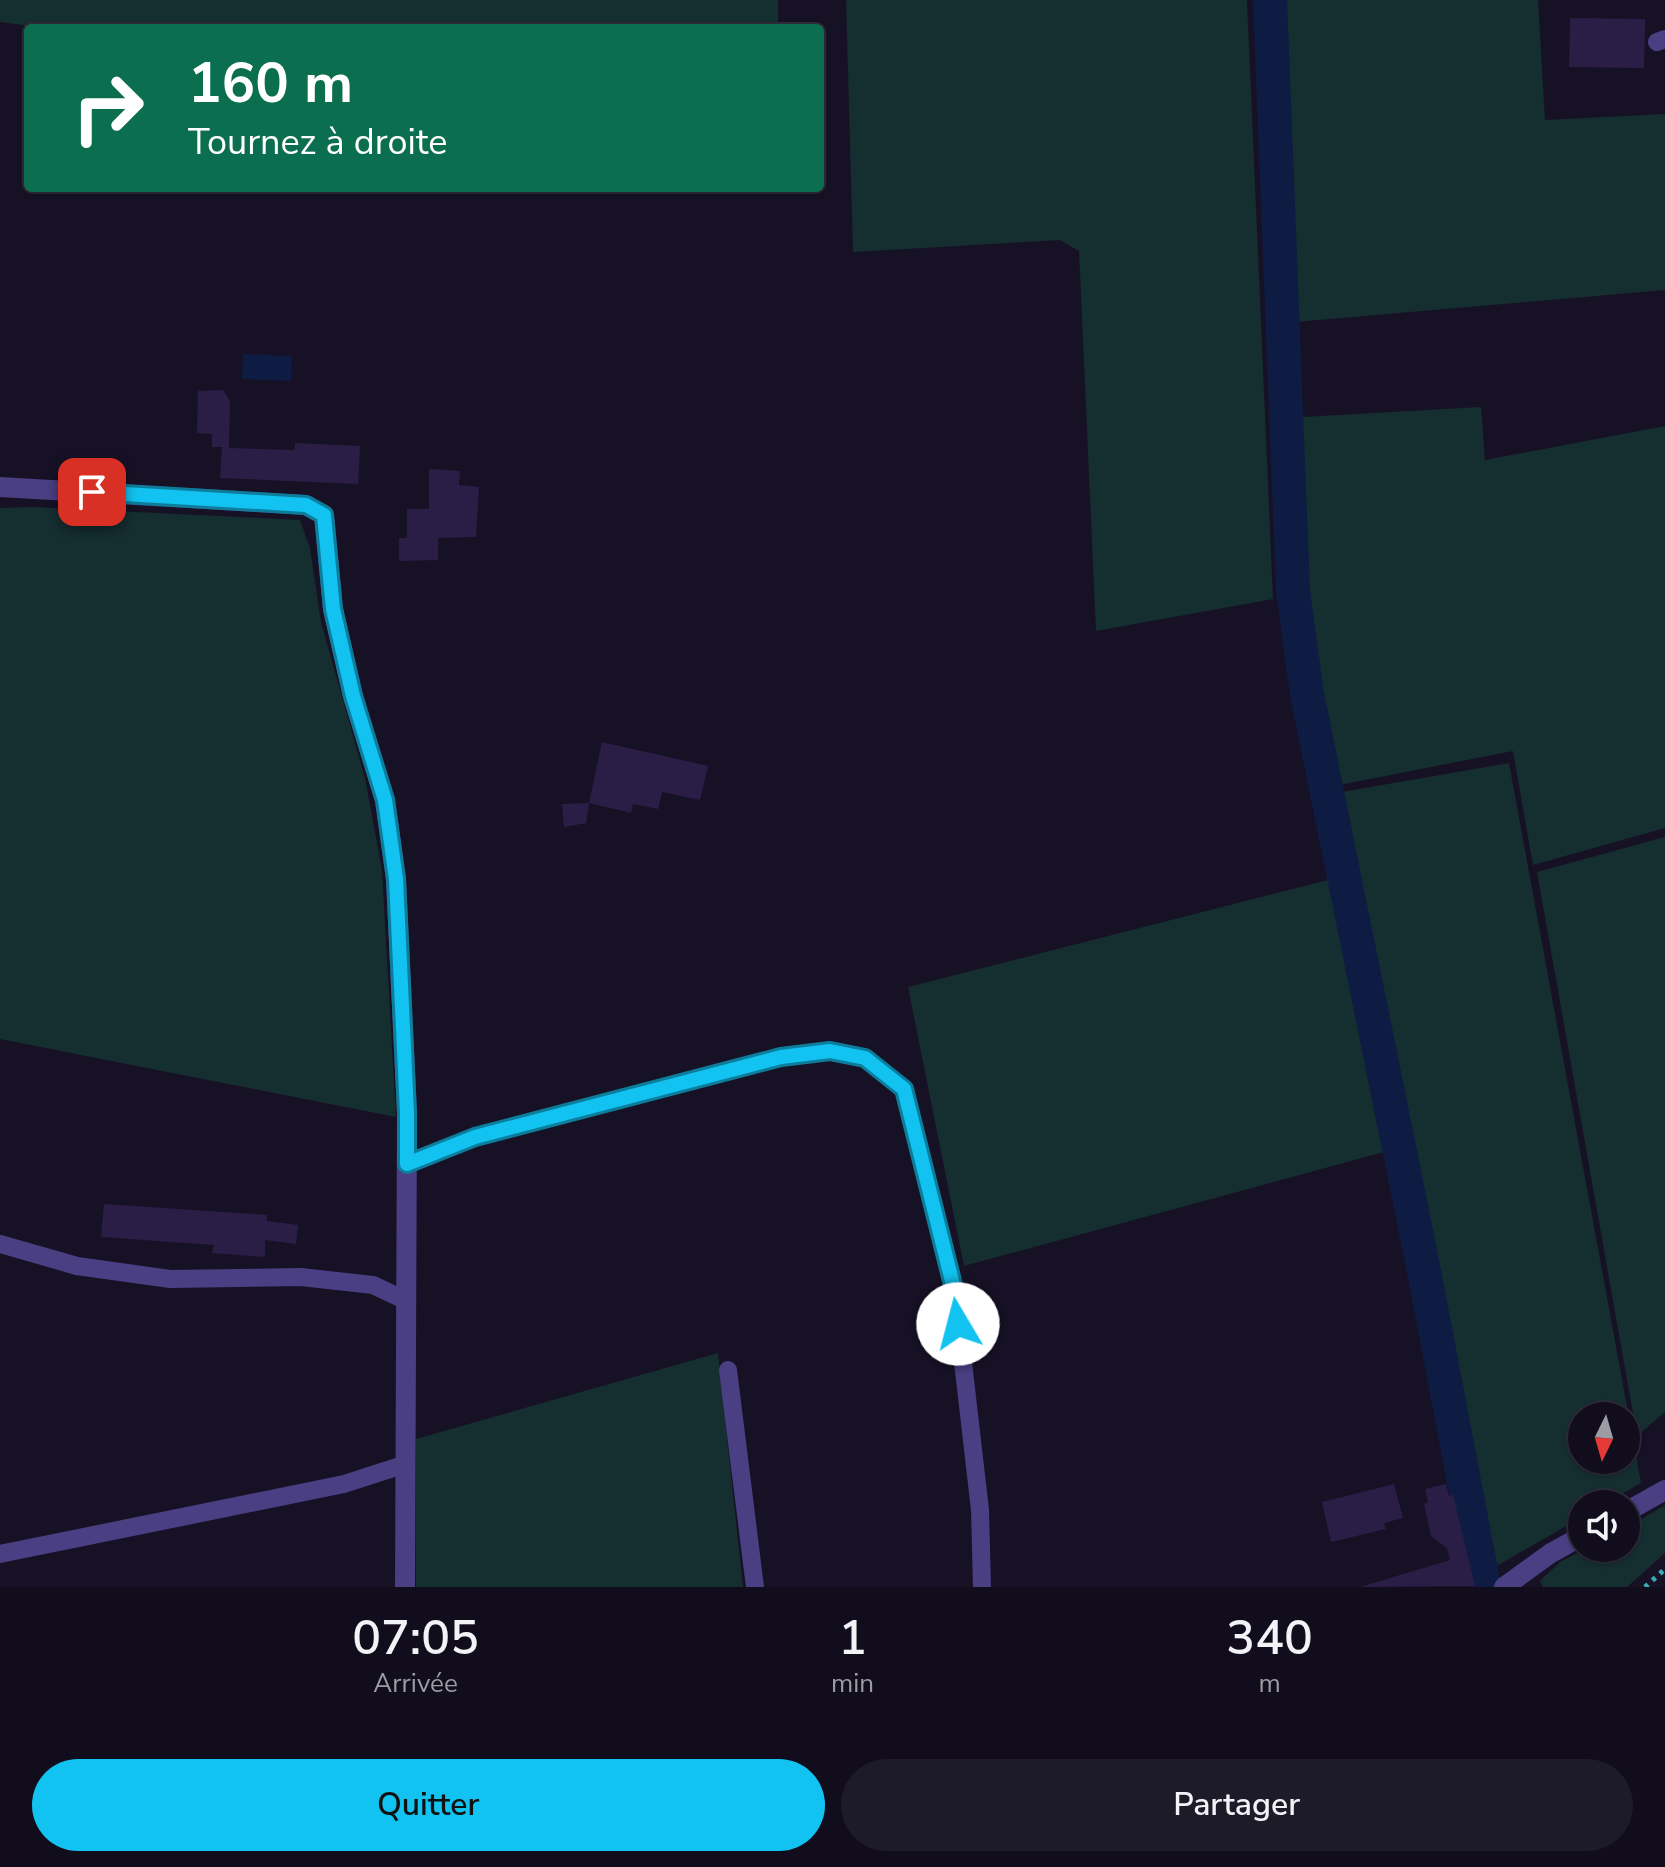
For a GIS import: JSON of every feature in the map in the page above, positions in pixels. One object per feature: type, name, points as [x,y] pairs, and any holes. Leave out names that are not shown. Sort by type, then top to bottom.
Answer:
[{"type":"street","points":[[0,487],[306,505],[324,515],[333,609],[353,696],[385,800],[396,879],[407,1113],[405,1587]]},
{"type":"street","points":[[1640,1504],[1665,1490]]},
{"type":"street","points":[[1504,1587],[1568,1544]]},
{"type":"lane","points":[[407,1164],[475,1137],[781,1057],[830,1051],[865,1058],[904,1089],[955,1293],[980,1510],[982,1587]]},
{"type":"lane","points":[[0,1244],[77,1266],[170,1279],[301,1277],[373,1285],[407,1301]]},
{"type":"lane","points":[[728,1370],[755,1587]]},
{"type":"lane","points":[[0,1554],[344,1484],[406,1464]]},
{"type":"path","points":[[1645,1587],[1665,1569]]},
{"type":"green space","points":[[0,0],[778,0],[778,24],[24,25],[0,22]]},
{"type":"green space","points":[[846,0],[1247,0],[1273,599],[1096,631],[1079,251],[1060,240],[853,252]]},
{"type":"green space","points":[[1284,0],[1538,0],[1545,120],[1665,114],[1665,290],[1295,322]]},
{"type":"green space","points":[[1481,407],[1485,460],[1665,426],[1665,828],[1533,865],[1513,751],[1334,786],[1307,594],[1302,417]]},
{"type":"green space","points":[[0,508],[300,520],[310,548],[321,622],[365,778],[382,870],[396,1117],[0,1039]]},
{"type":"green space","points":[[1509,763],[1626,1402],[1568,1402],[1568,1474],[1639,1474],[1641,1483],[1629,1490],[1568,1490],[1568,1525],[1493,1568],[1336,793]]},
{"type":"green space","points":[[1665,837],[1665,1412],[1640,1433],[1640,1402],[1631,1402],[1537,872]]},
{"type":"green space","points":[[1332,879],[1384,1152],[964,1266],[908,987]]},
{"type":"green space","points":[[718,1353],[743,1587],[416,1587],[416,1439]]},
{"type":"green space","points":[[1665,1505],[1665,1553],[1627,1587],[1543,1587],[1540,1581],[1568,1558],[1568,1562],[1640,1562],[1640,1520]]},
{"type":"water","points":[[243,354],[292,356],[291,381],[242,379]]},
{"type":"building","points":[[1570,18],[1645,19],[1644,68],[1569,67]]},
{"type":"building","points":[[223,390],[230,401],[229,448],[295,450],[295,443],[360,446],[358,484],[220,478],[222,447],[212,447],[212,434],[197,433],[198,391]]},
{"type":"building","points":[[429,469],[460,471],[459,485],[479,487],[476,537],[438,538],[438,560],[399,561],[399,538],[407,538],[407,509],[429,509]]},
{"type":"building","points":[[602,742],[708,766],[700,800],[662,792],[658,809],[633,804],[631,813],[589,803]]},
{"type":"building","points":[[589,803],[586,823],[564,827],[562,804]]},
{"type":"building","points":[[104,1204],[267,1215],[267,1221],[298,1225],[296,1244],[265,1240],[265,1257],[212,1253],[214,1245],[101,1237]]},
{"type":"building","points":[[1394,1484],[1403,1518],[1384,1523],[1386,1529],[1331,1542],[1322,1502]]},
{"type":"building","points":[[1446,1484],[1449,1496],[1453,1495],[1475,1586],[1360,1587],[1450,1560],[1447,1548],[1431,1536],[1424,1504],[1428,1502],[1425,1489]]},
{"type":"waterway","points":[[1270,0],[1293,591],[1307,694],[1421,1256],[1483,1581]]},
{"type":"route","points":[[92,492],[306,505],[324,515],[333,609],[353,696],[385,800],[396,879],[407,1164],[475,1137],[781,1057],[830,1051],[865,1058],[904,1089],[955,1293],[958,1324]]}]
